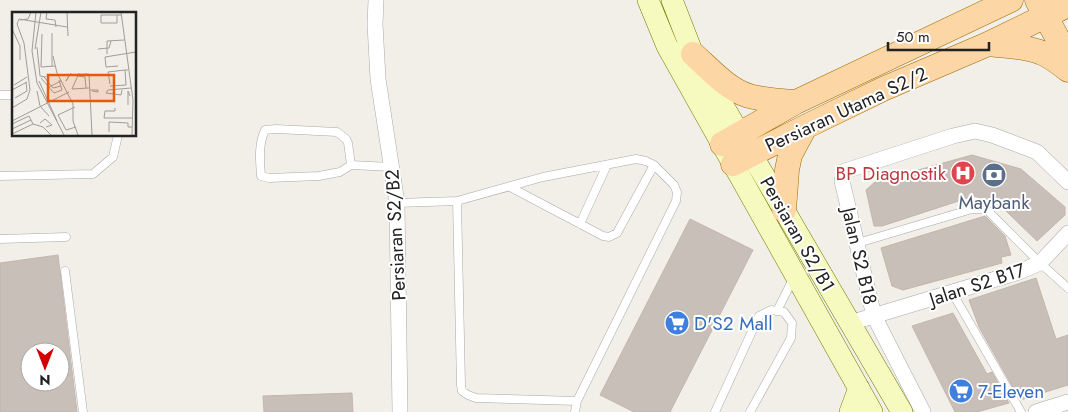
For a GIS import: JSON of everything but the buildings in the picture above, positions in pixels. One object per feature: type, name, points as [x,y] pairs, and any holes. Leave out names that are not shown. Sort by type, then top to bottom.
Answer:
[{"type":"main road","name":"Persiaran Utama S2/2","points":[[736,149],[796,102],[991,5],[1011,0]]},
{"type":"main road","name":"Persiaran Utama S2/2","points":[[736,149],[805,127],[883,89],[988,44],[1053,8]]},
{"type":"main road","points":[[1053,8],[1068,58]]},
{"type":"main road","points":[[988,44],[1026,48],[1041,52],[1068,70]]},
{"type":"main road","points":[[693,54],[724,82],[736,90],[749,96],[796,102]]},
{"type":"main road","points":[[784,210],[790,155],[805,127]]},
{"type":"street","name":"Persiaran S2/B2","points":[[376,0],[375,24],[378,79],[397,203],[400,412]]},
{"type":"street","name":"Persiaran S2/B1","points":[[648,0],[667,46],[736,149],[784,210],[902,412]]},
{"type":"street","name":"Persiaran S2/B1","points":[[672,0],[693,54],[795,274],[872,412]]},
{"type":"street","name":"Jalan S2 B18","points":[[923,412],[874,316],[842,181],[845,171],[953,136],[975,131],[992,135],[1037,152],[1068,182]]},
{"type":"street","name":"Jalan S2 B17","points":[[850,323],[1019,272],[1040,263],[1068,233]]},
{"type":"street","points":[[850,412],[859,388]]},
{"type":"street","points":[[1036,412],[1068,402]]},
{"type":"lane","points":[[351,165],[346,139],[337,132],[276,129],[265,130],[262,136],[260,153],[261,176],[270,178],[318,176],[340,172],[351,165],[392,167]]},
{"type":"lane","points":[[0,176],[93,174],[112,157],[118,136]]},
{"type":"lane","points":[[397,203],[457,201],[543,177],[636,159],[654,165],[674,185],[677,192],[676,201],[577,401],[574,412]]},
{"type":"lane","points":[[580,224],[608,165]]},
{"type":"lane","points":[[510,187],[602,236],[609,237],[617,233],[654,165]]},
{"type":"lane","points":[[457,201],[462,391],[476,398],[577,401]]},
{"type":"lane","points":[[858,243],[972,209],[981,209],[988,211],[1068,288]]},
{"type":"lane","points":[[0,239],[66,237]]},
{"type":"lane","points":[[65,271],[83,412]]},
{"type":"lane","points":[[777,311],[795,274]]},
{"type":"lane","points":[[952,292],[1021,412]]},
{"type":"lane","points":[[715,412],[758,316],[771,310],[784,312],[792,323],[791,338],[750,412]]},
{"type":"place","name":"BP Diagnostik","points":[[963,173]]},
{"type":"place","name":"Maybank","points":[[994,175]]},
{"type":"place","name":"D'S2 Mall","points":[[677,323]]},
{"type":"place","name":"7-Eleven","points":[[961,391]]}]
